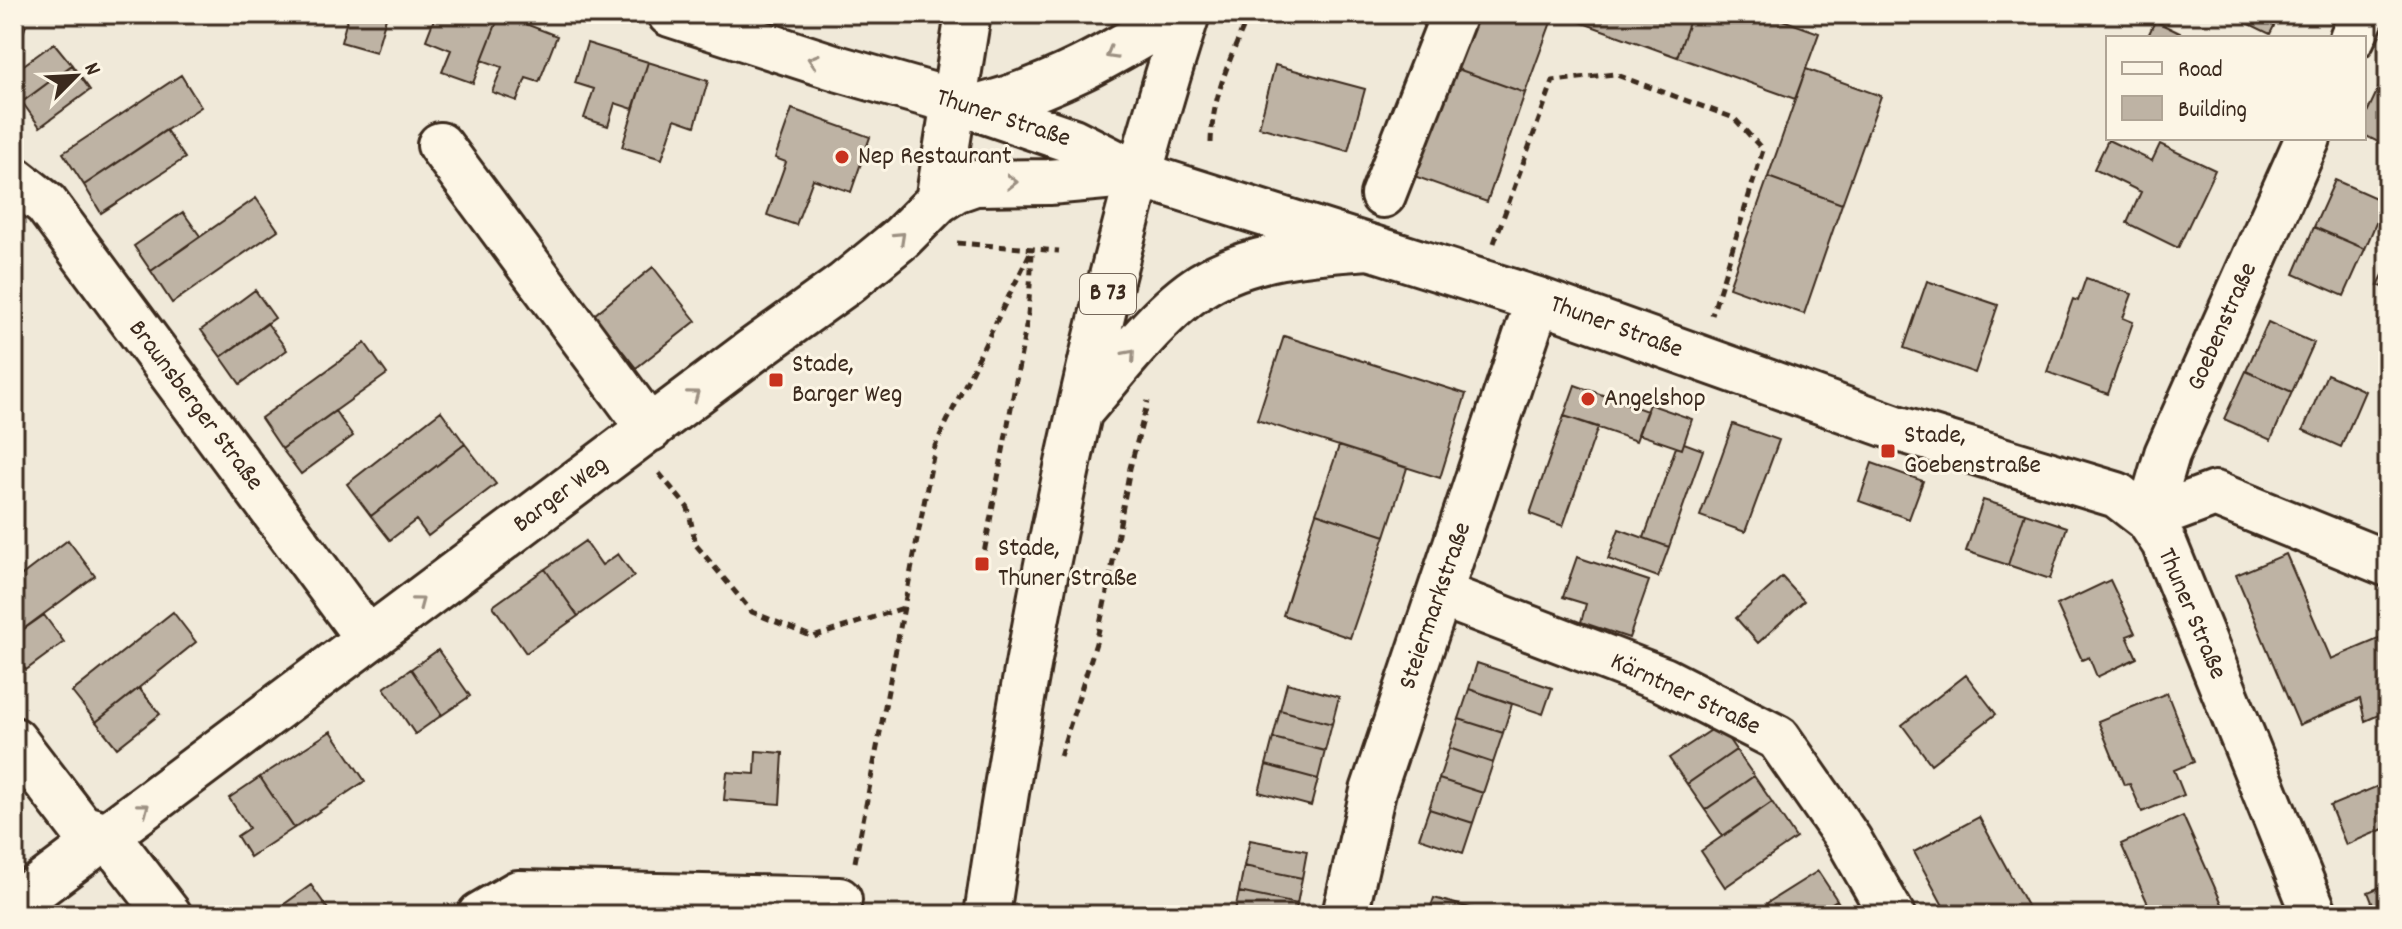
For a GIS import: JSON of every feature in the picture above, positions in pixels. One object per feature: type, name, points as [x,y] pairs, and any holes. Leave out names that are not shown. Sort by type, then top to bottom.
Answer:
[{"type":"street","name":"Thuner Straße","points":[[670,14],[965,104],[1073,141],[1138,174],[1538,300],[1896,428],[2117,495],[2148,519],[2164,543],[2315,915]]},
{"type":"street","points":[[938,201],[965,104],[968,14]]},
{"type":"street","points":[[965,104],[1019,97],[1070,76],[1178,14]]},
{"type":"street","name":"B 73","points":[[987,915],[1030,646],[1078,414],[1138,174],[1187,14]]},
{"type":"street","points":[[1383,195],[1454,14]]},
{"type":"street","points":[[2353,36],[2363,14]]},
{"type":"street","name":"Goebenstraße","points":[[2148,519],[2167,454],[2307,140]]},
{"type":"street","points":[[440,145],[641,435]]},
{"type":"street","name":"Barger Weg","points":[[14,905],[845,284],[901,238],[938,201],[955,190],[975,183],[1049,182],[1138,174]]},
{"type":"street","name":"Braunsberger Straße","points":[[14,179],[46,204],[368,639]]},
{"type":"street","points":[[1078,414],[1162,319],[1201,285],[1235,269],[1273,257],[1369,247]]},
{"type":"street","name":"Steiermarkstraße","points":[[1345,915],[1373,791],[1538,300]]},
{"type":"street","points":[[2148,519],[2215,494],[2388,564]]},
{"type":"street","name":"Kärntner Straße","points":[[1440,594],[1664,680],[1778,738],[1849,840],[1892,915]]},
{"type":"street","points":[[14,740],[81,827],[107,835],[169,915]]},
{"type":"street","points":[[480,915],[518,893],[839,900]]},
{"type":"path","points":[[14,42],[20,38],[28,14]]},
{"type":"path","points":[[1211,143],[1211,118],[1219,88],[1249,14]]},
{"type":"path","points":[[1480,283],[1553,81],[1614,74],[1734,118],[1763,150],[1698,358]]},
{"type":"path","points":[[901,238],[1059,251]]},
{"type":"path","points":[[982,564],[1028,316],[1032,249]]},
{"type":"path","points":[[839,900],[855,863],[935,446],[1032,249]]},
{"type":"path","points":[[1059,759],[1096,643],[1130,468],[1150,392]]},
{"type":"path","points":[[641,435],[688,508],[696,545],[752,612],[813,637],[903,608]]},
{"type":"building","points":[[324,14],[387,14],[376,52],[341,42],[347,20]]},
{"type":"building","points":[[436,14],[500,14],[473,83],[442,72],[451,50],[426,40]]},
{"type":"building","points":[[500,14],[557,36],[539,82],[526,78],[517,101],[492,92],[502,67],[482,60]]},
{"type":"building","points":[[1471,14],[1554,14],[1525,93],[1452,67]]},
{"type":"building","points":[[1558,14],[1692,14],[1677,57]]},
{"type":"building","points":[[1692,14],[1766,14],[1819,33],[1795,99],[1677,57]]},
{"type":"building","points":[[2229,14],[2280,14],[2270,34]]},
{"type":"building","points":[[2155,21],[2186,36],[2148,36]]},
{"type":"building","points":[[54,43],[72,65],[22,102],[14,91],[14,72]]},
{"type":"building","points":[[587,43],[648,62],[633,109],[615,103],[608,126],[584,118],[594,89],[575,83]]},
{"type":"building","points":[[648,62],[708,81],[695,126],[675,119],[662,159],[622,147]]},
{"type":"building","points":[[72,65],[90,90],[40,127],[22,102]]},
{"type":"building","points":[[1275,65],[1365,89],[1348,151],[1259,127]]},
{"type":"building","points":[[1452,67],[1525,93],[1487,202],[1414,176]]},
{"type":"building","points":[[1806,69],[1881,96],[1842,204],[1768,177]]},
{"type":"building","points":[[181,75],[201,107],[84,185],[63,153]]},
{"type":"building","points":[[2380,85],[2388,89],[2388,147],[2366,136],[2366,115]]},
{"type":"building","points":[[792,109],[870,137],[851,192],[813,179],[796,225],[767,215],[786,162],[775,158]]},
{"type":"building","points":[[166,130],[185,158],[101,213],[84,185]]},
{"type":"building","points":[[2108,140],[2152,161],[2160,144],[2215,170],[2178,248],[2127,223],[2141,192],[2094,169]]},
{"type":"building","points":[[1768,177],[1842,204],[1804,314],[1729,287]]},
{"type":"building","points":[[2335,180],[2385,202],[2365,249],[2314,227]]},
{"type":"building","points":[[256,198],[278,230],[172,303],[151,271]]},
{"type":"building","points":[[183,212],[200,236],[151,271],[134,246]]},
{"type":"building","points":[[2314,227],[2365,249],[2344,296],[2294,274]]},
{"type":"building","points":[[2388,265],[2388,289],[2378,285]]},
{"type":"building","points":[[653,267],[696,321],[636,368],[594,315]]},
{"type":"building","points":[[2086,278],[2132,294],[2123,318],[2133,322],[2108,394],[2047,372],[2073,299],[2078,301]]},
{"type":"building","points":[[1927,281],[1998,305],[1975,373],[1904,348]]},
{"type":"building","points":[[255,290],[275,318],[221,357],[201,330]]},
{"type":"building","points":[[2268,322],[2314,343],[2292,392],[2246,371]]},
{"type":"building","points":[[267,323],[287,350],[240,384],[221,357]]},
{"type":"building","points":[[1284,336],[1466,394],[1440,478],[1257,420]]},
{"type":"building","points":[[365,343],[387,374],[282,449],[261,418]]},
{"type":"building","points":[[2246,371],[2292,392],[2271,440],[2224,419]]},
{"type":"building","points":[[2327,374],[2365,391],[2341,447],[2303,430]]},
{"type":"building","points":[[1575,385],[1647,411],[1636,441],[1564,416]]},
{"type":"building","points":[[1649,404],[1692,419],[1682,449],[1638,434]]},
{"type":"building","points":[[335,411],[353,436],[301,474],[282,449]]},
{"type":"building","points":[[441,411],[465,444],[371,516],[347,484]]},
{"type":"building","points":[[1564,416],[1598,427],[1563,526],[1530,514]]},
{"type":"building","points":[[1733,424],[1779,440],[1745,532],[1700,516]]},
{"type":"building","points":[[1684,443],[1703,450],[1669,547],[1644,538],[1676,447],[1682,449]]},
{"type":"building","points":[[465,444],[496,484],[428,536],[416,520],[390,540],[371,516]]},
{"type":"building","points":[[1339,446],[1407,468],[1385,536],[1316,513]]},
{"type":"building","points":[[1872,463],[1923,481],[1909,519],[1859,501]]},
{"type":"building","points":[[1983,500],[2025,513],[2008,565],[1966,551]]},
{"type":"building","points":[[1316,513],[1385,536],[1350,638],[1283,615]]},
{"type":"building","points":[[2025,513],[2067,527],[2050,579],[2008,565]]},
{"type":"building","points":[[1619,529],[1669,547],[1658,577],[1608,559]]},
{"type":"building","points":[[68,540],[95,576],[14,636],[14,581]]},
{"type":"building","points":[[585,541],[602,565],[618,554],[634,576],[578,616],[545,569]]},
{"type":"building","points":[[2286,554],[2331,659],[2388,635],[2388,711],[2365,721],[2360,699],[2299,725],[2236,575]]},
{"type":"building","points":[[1577,557],[1649,581],[1629,638],[1581,622],[1586,604],[1563,597]]},
{"type":"building","points":[[545,569],[578,616],[526,653],[493,606]]},
{"type":"building","points":[[1782,577],[1804,601],[1758,643],[1736,618]]},
{"type":"building","points":[[2110,580],[2135,633],[2127,636],[2137,658],[2097,677],[2089,657],[2082,660],[2057,605]]},
{"type":"building","points":[[173,612],[196,642],[96,722],[72,692]]},
{"type":"building","points":[[44,615],[64,642],[26,670],[14,653],[14,636]]},
{"type":"building","points":[[438,650],[470,696],[442,715],[411,669]]},
{"type":"building","points":[[1477,663],[1552,688],[1543,714],[1469,689]]},
{"type":"building","points":[[411,669],[442,715],[415,734],[384,688]]},
{"type":"building","points":[[1966,675],[1996,714],[1931,764],[1902,725]]},
{"type":"building","points":[[1287,683],[1339,697],[1332,724],[1280,710]]},
{"type":"building","points":[[139,688],[160,714],[117,748],[96,722]]},
{"type":"building","points":[[1469,689],[1512,704],[1503,733],[1459,719]]},
{"type":"building","points":[[2167,693],[2194,762],[2174,770],[2184,795],[2142,812],[2130,784],[2124,785],[2098,721]]},
{"type":"building","points":[[1280,710],[1332,724],[1325,751],[1273,738]]},
{"type":"building","points":[[1459,719],[1503,733],[1493,763],[1449,748]]},
{"type":"building","points":[[1719,725],[1736,750],[1687,784],[1669,758]]},
{"type":"building","points":[[331,731],[365,781],[294,828],[260,777]]},
{"type":"building","points":[[1273,738],[1325,751],[1318,779],[1266,765]]},
{"type":"building","points":[[1449,748],[1493,763],[1483,793],[1439,779]]},
{"type":"building","points":[[1736,750],[1754,776],[1705,810],[1687,784]]},
{"type":"building","points":[[756,751],[783,753],[780,804],[724,800],[727,772],[755,774]]},
{"type":"building","points":[[1266,765],[1318,779],[1311,806],[1259,792]]},
{"type":"building","points":[[1754,776],[1772,802],[1723,836],[1705,810]]},
{"type":"building","points":[[260,777],[294,828],[250,857],[237,836],[249,828],[229,798]]},
{"type":"building","points":[[1439,779],[1483,793],[1473,823],[1429,809]]},
{"type":"building","points":[[2383,784],[2388,797],[2388,827],[2346,845],[2330,806]]},
{"type":"building","points":[[1772,802],[1796,838],[1725,887],[1701,851]]},
{"type":"building","points":[[1429,809],[1473,823],[1463,853],[1419,838]]},
{"type":"building","points":[[2183,816],[2227,915],[2153,915],[2121,844]]},
{"type":"building","points":[[1979,817],[2032,915],[1948,915],[1914,852]]},
{"type":"building","points":[[1250,840],[1307,851],[1302,878],[1244,866]]},
{"type":"building","points":[[1244,866],[1302,878],[1297,904],[1239,892]]},
{"type":"building","points":[[1818,871],[1837,900],[1813,915],[1774,915],[1767,903]]},
{"type":"building","points":[[2388,884],[2388,915],[2377,915],[2368,892]]},
{"type":"building","points":[[311,885],[332,915],[269,915]]},
{"type":"building","points":[[1239,892],[1297,904],[1295,915],[1234,915]]},
{"type":"building","points":[[1434,898],[1481,911],[1479,915],[1428,915]]},
{"type":"building","points":[[1837,900],[1846,915],[1813,915]]},
{"type":"place","name":"Nep Restaurant","points":[[842,157]]},
{"type":"place","name":"Stade, Barger Weg","points":[[776,380]]},
{"type":"place","name":"Angelshop","points":[[1588,399]]},
{"type":"place","name":"Stade, Goebenstraße","points":[[1888,451]]},
{"type":"place","name":"Stade, Thuner Straße","points":[[982,564]]}]
